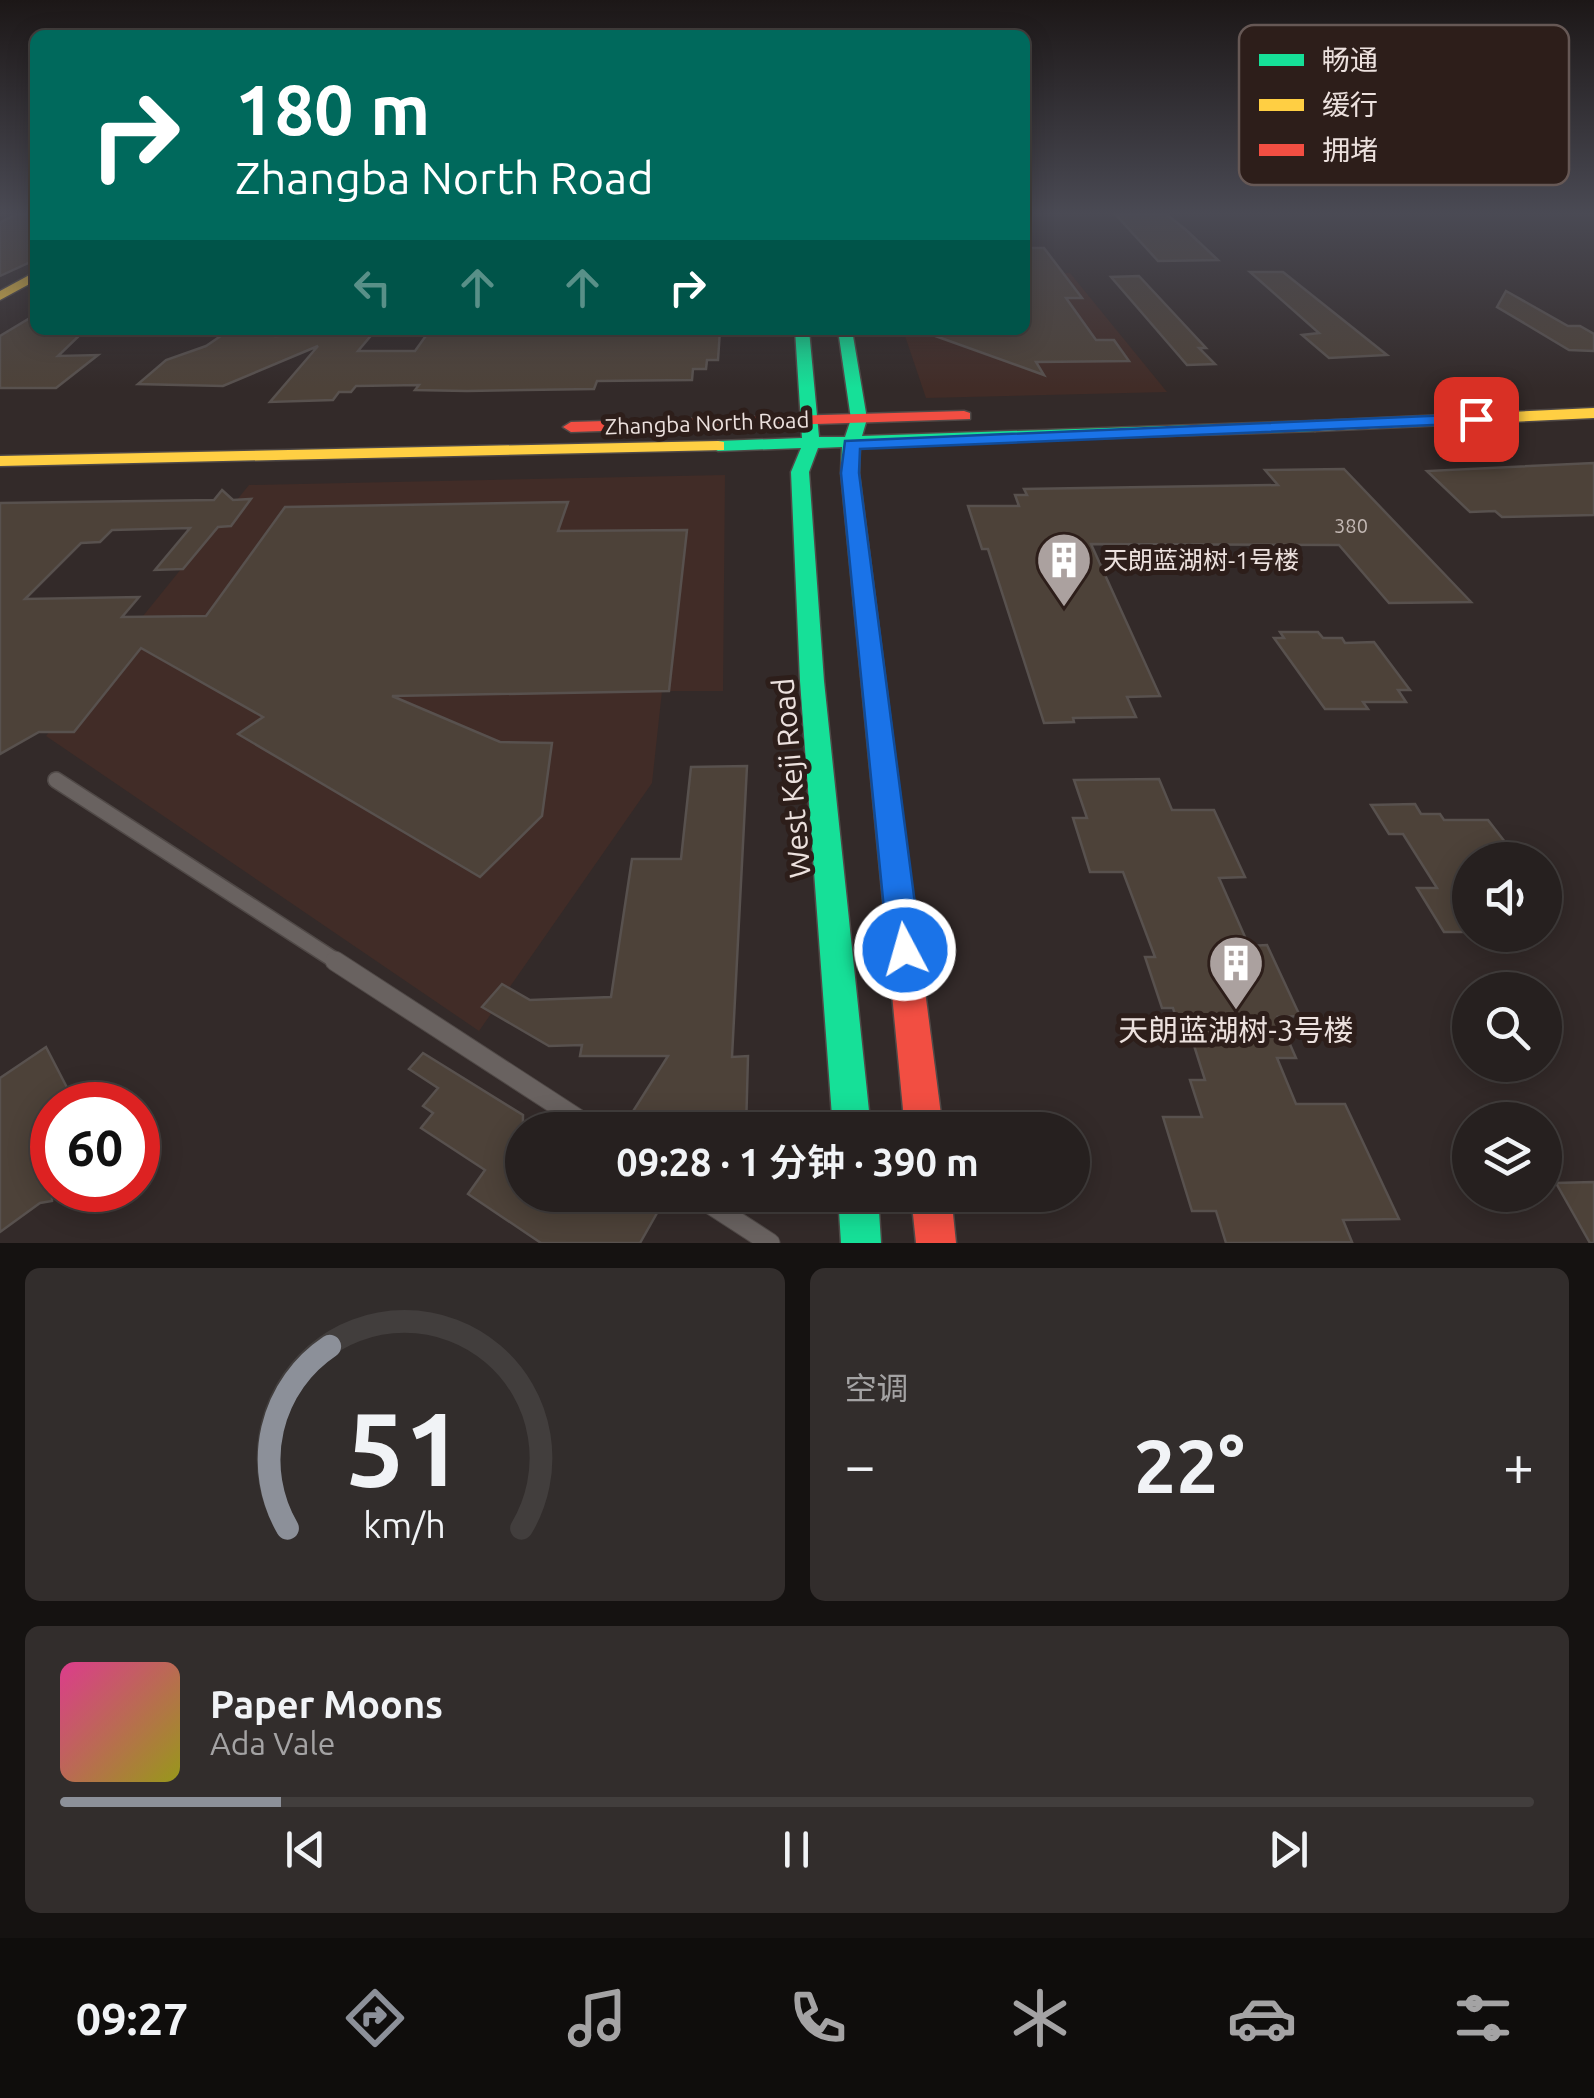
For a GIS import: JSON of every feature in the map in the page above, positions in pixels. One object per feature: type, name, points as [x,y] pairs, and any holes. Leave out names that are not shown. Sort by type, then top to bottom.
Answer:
[{"type":"main road","points":[[0,296],[30,279]]},
{"type":"main road","name":"West Keji Road","points":[[802,335],[809,433],[800,472],[812,682],[850,1112]]},
{"type":"main road","points":[[846,335],[859,419],[851,444],[850,473],[922,1112]]},
{"type":"main road","name":"Zhangba North Road","points":[[0,461],[809,433],[859,419],[1280,410],[1594,394]]},
{"type":"main road","name":"Zhangba North Road","points":[[0,441],[809,433],[851,444],[1201,433],[1594,413]]},
{"type":"main road","points":[[859,1212],[862,1243]]},
{"type":"main road","points":[[933,1212],[936,1243]]},
{"type":"lane","points":[[56,780],[568,1112]]},
{"type":"lane","points":[[722,1212],[770,1243]]},
{"type":"shaded area","points":[[1070,273],[1167,392],[926,398],[905,335],[1030,335],[1030,274]]},
{"type":"shaded area","points":[[725,475],[723,691],[662,691],[652,783],[479,1031],[46,736],[249,485]]},
{"type":"building","points":[[1030,272],[1062,272],[1082,298],[1066,298],[1096,340],[1114,340],[1129,361],[1036,362],[1044,375],[933,335],[1030,335]]},
{"type":"building","points":[[1250,272],[1283,272],[1387,355],[1329,358],[1302,335],[1319,333]]},
{"type":"building","points":[[1139,276],[1206,348],[1199,348],[1215,364],[1187,365],[1111,277]]},
{"type":"building","points":[[1506,291],[1568,326],[1580,326],[1594,334],[1594,351],[1569,350],[1497,307]]},
{"type":"building","points":[[30,318],[30,335],[80,335],[58,356],[98,355],[56,388],[0,388],[0,336]]},
{"type":"building","points":[[222,335],[371,335],[358,351],[415,351],[426,335],[720,335],[718,360],[707,360],[706,369],[693,369],[692,380],[597,381],[594,389],[467,391],[415,390],[419,385],[356,386],[351,392],[339,392],[333,400],[270,402],[318,346],[223,386],[138,384],[166,360],[206,346]]},
{"type":"building","points":[[1594,463],[1594,515],[1502,517],[1495,511],[1470,512],[1427,471]]},
{"type":"building","name":"天朗蓝湖树-1号楼","points":[[1344,469],[1471,602],[1389,603],[1339,545],[1091,544],[1160,696],[1127,697],[1136,717],[1073,718],[1074,722],[1044,723],[988,549],[982,549],[968,506],[1019,506],[1015,495],[1027,495],[1024,489],[1278,485],[1265,470]]},
{"type":"building","points":[[222,490],[233,500],[251,499],[231,526],[218,527],[183,569],[155,570],[190,528],[112,530],[100,542],[81,543],[25,599],[139,597],[122,617],[206,616],[285,507],[568,502],[558,531],[687,530],[669,691],[392,696],[500,742],[552,743],[542,816],[480,877],[238,734],[263,717],[141,648],[74,732],[39,732],[0,754],[0,503],[214,500]]},
{"type":"building","points":[[1280,632],[1318,632],[1323,638],[1342,638],[1345,643],[1374,642],[1410,690],[1398,690],[1406,702],[1363,702],[1368,709],[1325,709],[1274,638],[1284,638]]},
{"type":"building","points":[[747,766],[732,1057],[748,1056],[746,1112],[633,1112],[668,1056],[580,1056],[582,1045],[549,1046],[482,1007],[502,984],[530,1000],[611,997],[632,859],[681,859],[691,767]]},
{"type":"building","name":"天朗蓝湖树-3号楼","points":[[1159,779],[1172,810],[1214,810],[1245,877],[1219,878],[1249,946],[1267,945],[1300,1016],[1278,1017],[1296,1058],[1277,1058],[1296,1104],[1345,1104],[1399,1219],[1343,1220],[1352,1242],[1226,1243],[1216,1211],[1192,1211],[1163,1117],[1202,1117],[1190,1080],[1205,1080],[1191,1036],[1182,1036],[1173,1008],[1162,1008],[1145,957],[1155,957],[1123,872],[1090,872],[1073,818],[1087,818],[1074,780]]},
{"type":"building","points":[[1415,804],[1421,814],[1440,814],[1444,820],[1488,820],[1505,842],[1452,842],[1452,932],[1444,932],[1417,888],[1437,888],[1403,834],[1389,834],[1371,805]]},
{"type":"building","points":[[46,1047],[64,1082],[30,1082],[30,1210],[0,1232],[0,1078]]},
{"type":"building","points":[[423,1053],[518,1112],[505,1112],[505,1212],[658,1212],[640,1243],[541,1243],[468,1194],[485,1170],[421,1128],[433,1113],[423,1106],[438,1088],[409,1069]]},
{"type":"building","points":[[1594,1182],[1594,1243],[1590,1243],[1562,1194],[1562,1183]]},
{"type":"traffic: fast","points":[[802,335],[811,444],[800,472],[812,681],[850,1112]]},
{"type":"traffic: fast","points":[[846,335],[859,419],[851,444],[850,473],[904,952]]},
{"type":"traffic: fast","points":[[718,446],[1315,426]]},
{"type":"traffic: fast","points":[[859,1212],[861,1243]]},
{"type":"traffic: slow","points":[[0,296],[30,279]]},
{"type":"traffic: slow","points":[[1315,426],[1594,413]]},
{"type":"traffic: slow","points":[[0,461],[718,446]]},
{"type":"traffic: jam","points":[[571,427],[964,416]]},
{"type":"traffic: jam","points":[[904,952],[922,1112]]},
{"type":"traffic: jam","points":[[933,1212],[936,1243]]},
{"type":"place","name":"天朗蓝湖树-1号楼","points":[[1064,609]]},
{"type":"place","name":"天朗蓝湖树-3号楼","points":[[1236,1012]]},
{"type":"route","points":[[905,950],[850,473],[851,444],[1476,419]]}]
